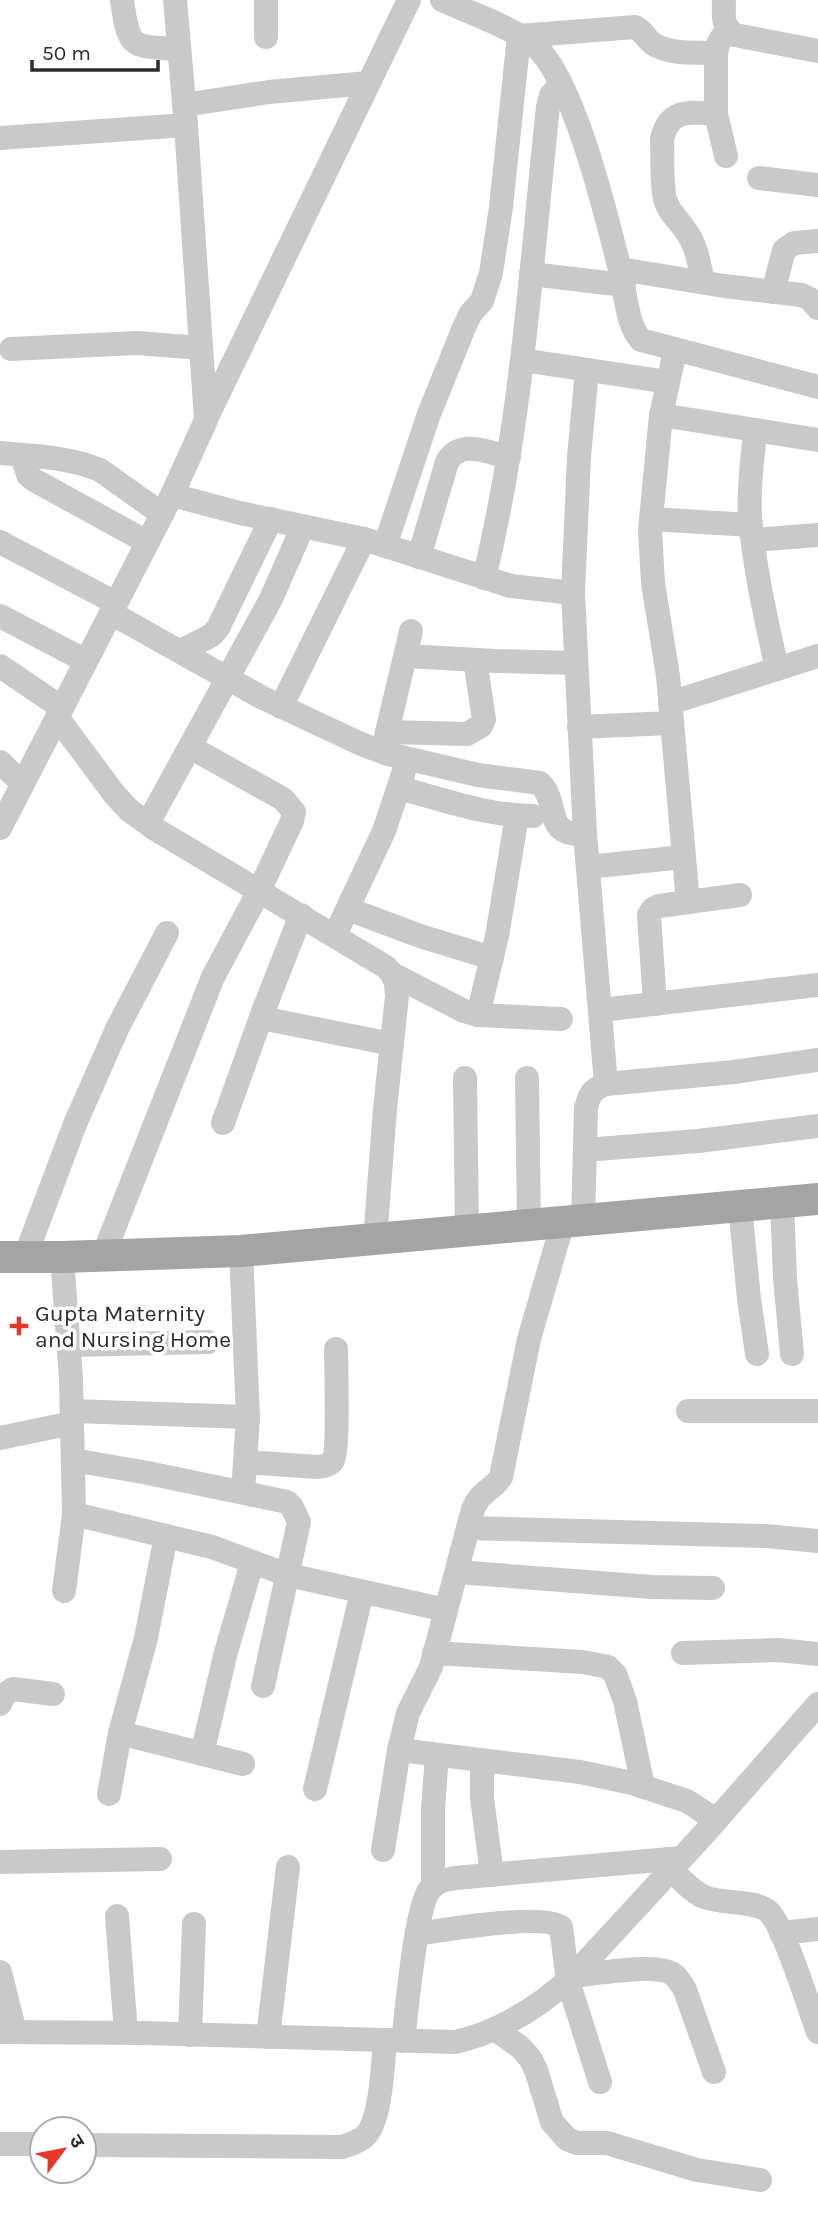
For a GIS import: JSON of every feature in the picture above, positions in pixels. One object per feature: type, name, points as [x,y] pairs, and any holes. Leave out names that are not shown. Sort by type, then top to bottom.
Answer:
[{"type":"main road","points":[[13,1257],[241,1251],[818,1199]]},
{"type":"street","points":[[122,0],[126,28],[136,44],[179,49]]},
{"type":"street","points":[[175,0],[206,419]]},
{"type":"street","points":[[265,37],[266,0]]},
{"type":"street","points":[[0,826],[167,504],[409,0]]},
{"type":"street","points":[[442,0],[519,36],[546,56],[561,83],[596,181],[636,335],[641,340],[675,351],[818,387]]},
{"type":"street","points":[[724,0],[724,21],[727,29],[735,35],[818,51]]},
{"type":"street","points":[[519,36],[635,27],[660,47],[679,52],[716,53]]},
{"type":"street","points":[[726,156],[716,114],[716,53],[727,29]]},
{"type":"street","points":[[281,707],[374,542],[465,325],[482,301],[491,273],[501,207],[519,36]]},
{"type":"street","points":[[0,138],[185,115],[269,92],[368,83]]},
{"type":"street","points":[[484,578],[509,457],[522,360],[548,107],[551,95],[561,83]]},
{"type":"street","points":[[703,282],[693,243],[665,199],[662,139],[664,130],[682,113],[716,114]]},
{"type":"street","points":[[759,178],[818,186]]},
{"type":"street","points":[[773,292],[784,250],[794,243],[818,241]]},
{"type":"street","points":[[531,274],[703,282],[801,295],[810,299],[818,308]]},
{"type":"street","points":[[11,349],[136,343],[201,348]]},
{"type":"street","points":[[675,351],[661,415],[651,520],[653,583],[668,676],[688,902]]},
{"type":"street","points":[[522,360],[668,382]]},
{"type":"street","points":[[587,370],[579,457],[573,593],[585,834],[606,1084]]},
{"type":"street","points":[[661,415],[818,440]]},
{"type":"street","points":[[755,430],[750,495],[752,533],[761,596],[777,670]]},
{"type":"street","points":[[419,557],[451,454],[460,449],[471,448],[509,457]]},
{"type":"street","points":[[11,454],[55,459],[100,470],[167,504],[303,526],[374,542],[525,589],[573,593]]},
{"type":"street","points":[[11,454],[34,480],[148,542]]},
{"type":"street","points":[[181,651],[203,640],[218,628],[271,519]]},
{"type":"street","points":[[651,520],[752,533],[818,535]]},
{"type":"street","points":[[148,823],[271,599],[303,526]]},
{"type":"street","points":[[2,547],[113,608],[181,651],[281,707],[385,742],[408,759],[478,775],[540,783],[546,789],[558,826],[571,835],[585,834]]},
{"type":"street","points":[[0,616],[86,661]]},
{"type":"street","points":[[385,742],[411,631]]},
{"type":"street","points":[[406,656],[576,663]]},
{"type":"street","points":[[579,727],[671,713],[818,656]]},
{"type":"street","points":[[385,742],[467,734],[481,726],[484,719],[475,660]]},
{"type":"street","points":[[0,666],[60,712],[115,795],[129,810],[335,935],[386,967],[392,974],[397,996],[375,1240]]},
{"type":"street","points":[[103,1256],[213,977],[259,891],[294,812],[283,799],[190,747]]},
{"type":"street","points":[[335,935],[384,831],[408,759]]},
{"type":"street","points":[[0,762],[23,784]]},
{"type":"street","points":[[399,788],[487,811],[517,816],[554,815]]},
{"type":"street","points":[[478,1015],[492,958],[517,816]]},
{"type":"street","points":[[588,867],[683,857]]},
{"type":"street","points":[[655,1004],[649,915],[653,909],[659,905],[740,895]]},
{"type":"street","points":[[348,909],[420,936],[492,958]]},
{"type":"street","points":[[223,1123],[302,915]]},
{"type":"street","points":[[13,1257],[117,1029],[167,933]]},
{"type":"street","points":[[392,974],[464,1011],[478,1015],[561,1019]]},
{"type":"street","points":[[601,1010],[818,985]]},
{"type":"street","points":[[261,1018],[392,1044]]},
{"type":"street","points":[[383,1850],[399,1750],[408,1713],[431,1667],[478,1498],[497,1484],[501,1477],[529,1339],[573,1221],[585,1150],[586,1108],[589,1096],[595,1088],[606,1084],[734,1072],[818,1060]]},
{"type":"street","points":[[465,1078],[467,1231]]},
{"type":"street","points":[[527,1078],[529,1226]]},
{"type":"street","points":[[585,1150],[698,1141],[818,1126]]},
{"type":"street","points":[[782,1203],[792,1354]]},
{"type":"street","points":[[740,1206],[757,1354]]},
{"type":"street","points":[[241,1251],[248,1417],[243,1492]]},
{"type":"street","points":[[62,1257],[69,1345],[74,1514],[64,1591]]},
{"type":"street","points":[[69,1345],[208,1342]]},
{"type":"street","points":[[245,1462],[318,1467],[327,1466],[332,1461],[336,1443],[336,1349]]},
{"type":"street","points":[[688,1411],[818,1411]]},
{"type":"street","points":[[0,1438],[72,1417],[248,1417]]},
{"type":"street","points":[[73,1460],[287,1502],[297,1514],[299,1522],[264,1686]]},
{"type":"street","points":[[74,1514],[212,1547],[288,1575],[446,1610]]},
{"type":"street","points":[[468,1528],[726,1535],[818,1541]]},
{"type":"street","points":[[109,1794],[120,1733],[146,1638],[166,1536]]},
{"type":"street","points":[[202,1754],[226,1652],[252,1563]]},
{"type":"street","points":[[457,1572],[652,1587],[713,1588]]},
{"type":"street","points":[[315,1789],[362,1592]]},
{"type":"street","points":[[683,1653],[778,1650],[818,1654]]},
{"type":"street","points":[[434,1653],[583,1662],[608,1667],[615,1674],[625,1701],[643,1786]]},
{"type":"street","points":[[0,1704],[4,1695],[13,1689],[53,1693]]},
{"type":"street","points":[[0,1972],[7,2032],[455,2042],[479,2036],[496,2029],[551,1995],[570,1978],[716,1820],[818,1704]]},
{"type":"street","points":[[120,1733],[243,1764]]},
{"type":"street","points":[[399,1750],[580,1772],[643,1786],[687,1801],[716,1820]]},
{"type":"street","points":[[433,1886],[433,1809],[437,1755]]},
{"type":"street","points":[[482,1760],[482,1798],[492,1875]]},
{"type":"street","points":[[0,1862],[160,1859]]},
{"type":"street","points":[[98,2145],[342,2147],[361,2140],[368,2133],[381,2088],[417,1934],[428,1892],[433,1886],[455,1878],[676,1863]]},
{"type":"street","points":[[676,1863],[693,1890],[705,1897],[767,1910],[781,1933],[818,2032]]},
{"type":"street","points":[[268,2037],[288,1867]]},
{"type":"street","points":[[117,1916],[126,2033]]},
{"type":"street","points":[[417,1934],[493,1924],[555,1922],[561,1927],[570,1978],[600,2082]]},
{"type":"street","points":[[190,2035],[194,1924]]},
{"type":"street","points":[[781,1933],[818,1929]]},
{"type":"street","points":[[570,1978],[643,1969],[670,1972],[685,1990],[714,2072]]},
{"type":"street","points":[[496,2029],[530,2058],[552,2122],[567,2139],[577,2143],[607,2143],[697,2170],[760,2180]]},
{"type":"street","points":[[0,2144],[28,2144]]},
{"type":"place","name":"Gupta Maternity and Nursing Home","points":[[19,1326]]}]
